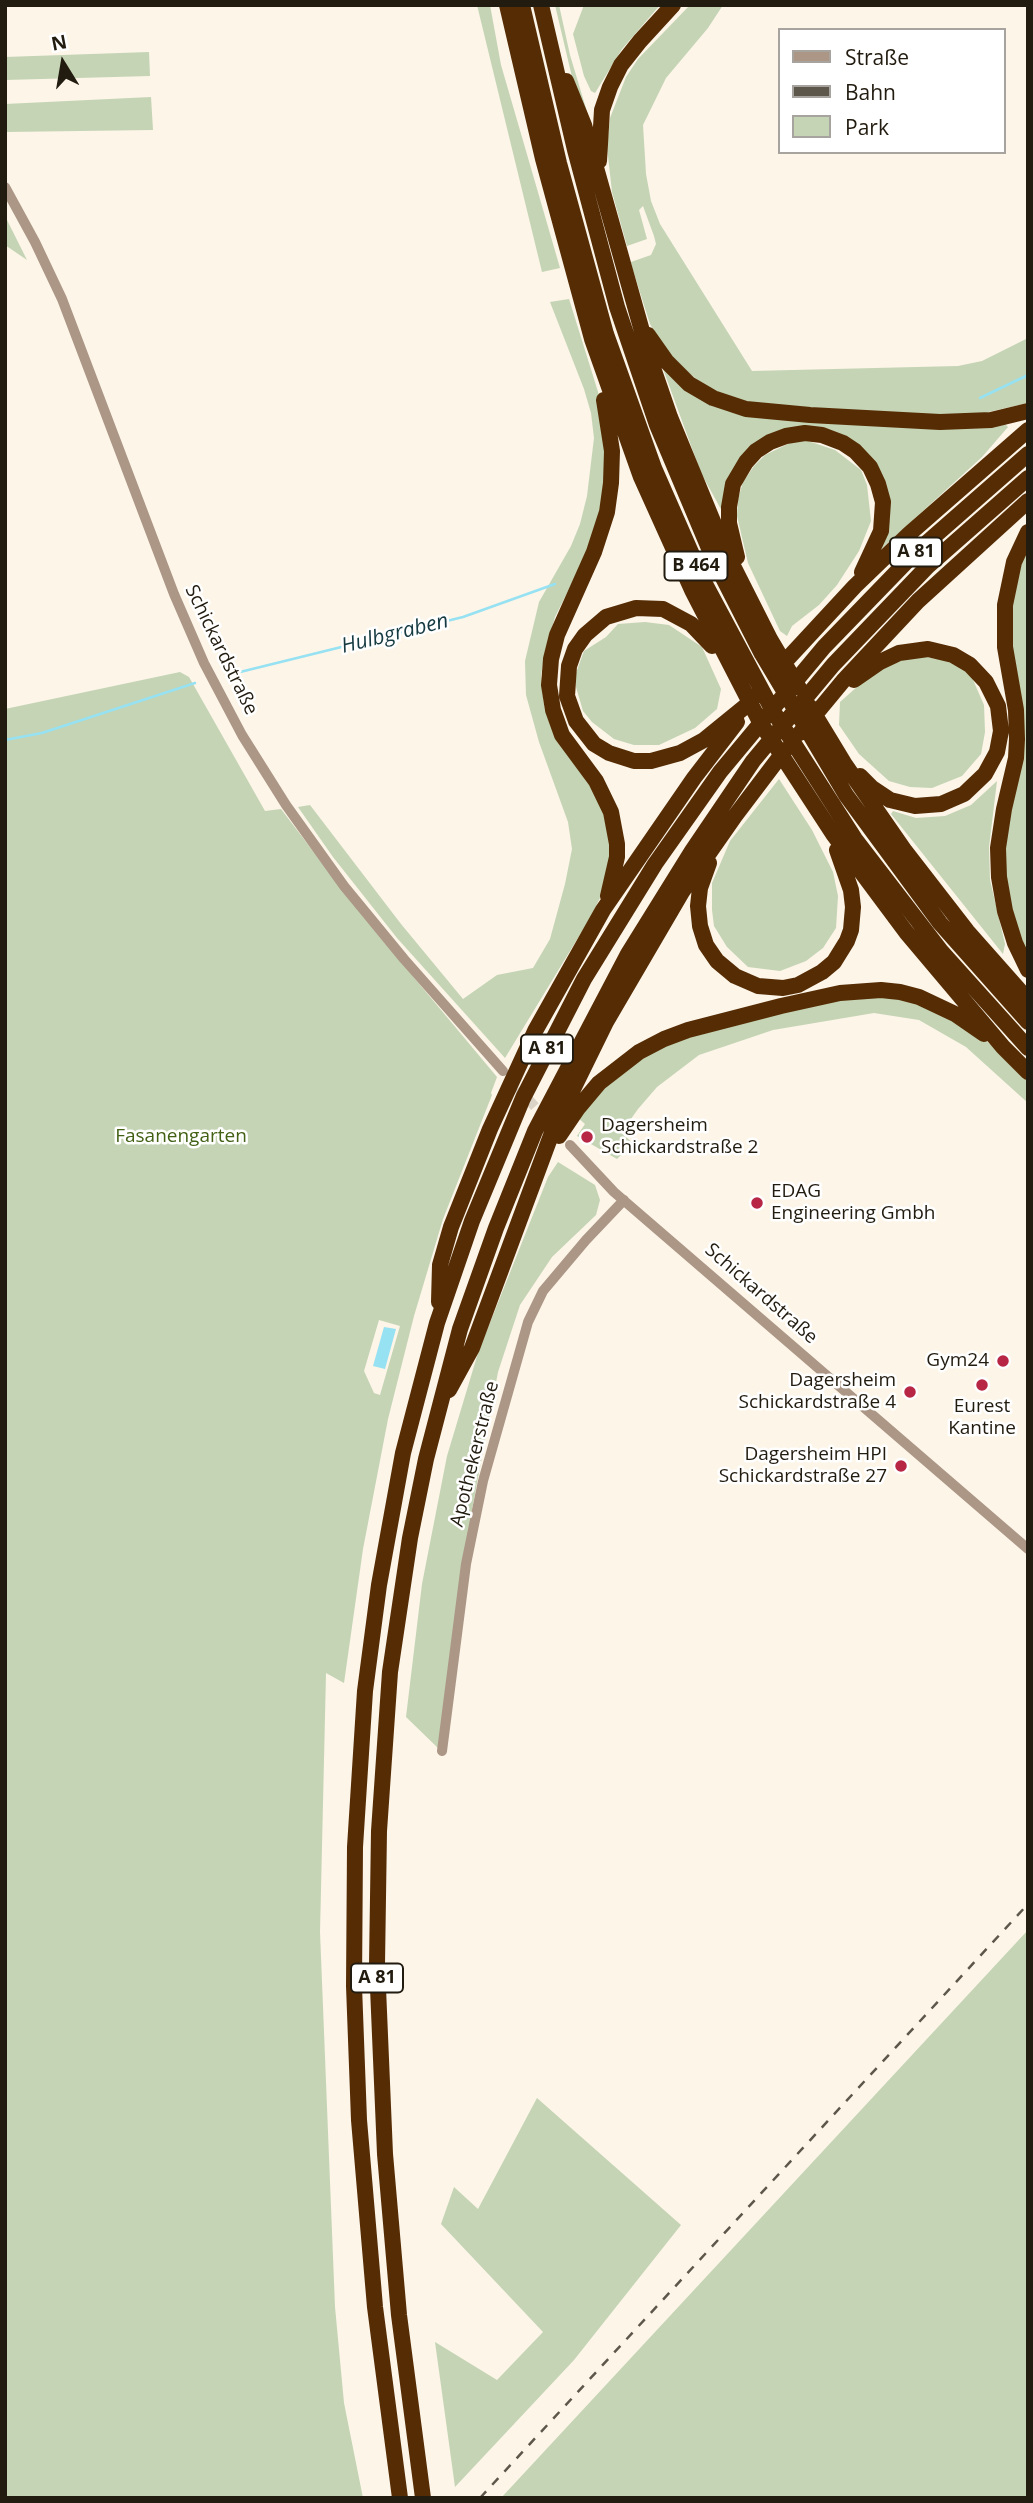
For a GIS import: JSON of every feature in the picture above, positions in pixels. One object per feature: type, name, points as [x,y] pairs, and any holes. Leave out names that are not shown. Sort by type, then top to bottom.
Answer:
[{"type":"highway","name":"B 464","points":[[507,5],[548,180],[592,339],[641,477],[687,581],[774,744],[833,834],[906,932],[1003,1047],[1028,1072]]},
{"type":"highway","name":"B 464","points":[[522,5],[559,163],[606,334],[660,484],[708,590],[773,711],[855,839],[926,933],[1028,1048]]},
{"type":"highway","name":"B 464","points":[[541,5],[593,220],[633,357],[680,484],[728,590],[789,702],[861,817],[940,923],[1028,1022]]},
{"type":"highway","points":[[599,177],[602,110],[610,87],[621,65],[639,41],[673,5]]},
{"type":"highway","name":"B 464","points":[[554,63],[569,86],[599,177],[649,356],[670,417],[708,510],[770,639],[844,763],[926,879],[967,931],[1028,1000]]},
{"type":"highway","points":[[639,318],[657,350],[689,384],[713,398],[746,409],[940,422],[991,420],[1028,411]]},
{"type":"highway","points":[[592,339],[610,425],[611,483],[607,512],[597,546],[557,635],[551,659],[549,685],[553,710],[562,735],[596,781],[611,812],[617,857],[603,909]]},
{"type":"highway","points":[[438,1323],[440,1265],[476,1162],[536,1031],[603,909],[730,724],[802,641],[943,502],[1028,430]]},
{"type":"highway","points":[[744,587],[729,523],[733,484],[756,451],[786,436],[805,433],[822,435],[843,443],[864,460],[878,484],[883,502],[881,531],[855,586]]},
{"type":"highway","name":"A 81","points":[[400,2498],[375,2307],[359,2120],[354,1999],[355,1847],[365,1691],[379,1585],[401,1466],[438,1323],[472,1221],[507,1135],[571,1002],[640,886],[743,744],[814,659],[914,554],[1028,454]]},
{"type":"highway","name":"A 81","points":[[423,2498],[399,2315],[386,2181],[379,2047],[377,1895],[383,1752],[394,1645],[410,1538],[438,1406],[473,1289],[535,1131],[638,937],[692,850],[753,761],[872,622],[919,575],[1028,478]]},
{"type":"highway","points":[[438,1406],[471,1348],[565,1104],[620,996],[677,900],[764,778],[828,702],[918,601],[1028,501]]},
{"type":"highway","points":[[1028,532],[1014,562],[1005,605],[1004,647],[1016,710],[1017,739],[1016,758],[998,848],[999,877],[1005,911],[1015,943],[1028,970]]},
{"type":"highway","points":[[730,724],[669,757],[641,762],[615,756],[594,744],[576,721],[568,696],[569,666],[580,641],[597,623],[626,609],[654,607],[672,612],[699,631],[737,679]]},
{"type":"highway","points":[[828,702],[880,662],[899,653],[928,649],[953,655],[979,673],[993,694],[1000,718],[1000,741],[985,774],[964,794],[941,804],[915,806],[890,800],[844,763]]},
{"type":"highway","points":[[726,830],[700,888],[699,926],[706,945],[723,968],[747,982],[770,988],[798,985],[822,972],[834,962],[847,941],[853,918],[852,899],[833,834]]},
{"type":"highway","points":[[542,1163],[589,1095],[627,1059],[677,1034],[738,1017],[840,993],[881,990],[900,992],[956,1013],[1003,1047]]},
{"type":"street","name":"Schickardstraße","points":[[5,187],[46,262],[72,322],[148,530],[186,622],[204,663],[252,752],[298,824],[344,886],[404,959],[503,1070]]},
{"type":"street","name":"Schickardstraße","points":[[570,1145],[603,1182],[1028,1549]]},
{"type":"street","name":"Apothekerstraße","points":[[442,1751],[466,1564],[483,1481],[528,1322],[542,1291],[624,1200]]},
{"type":"green space","points":[[477,5],[490,5],[501,65],[560,268],[542,272]]},
{"type":"green space","points":[[555,5],[559,5],[570,55],[588,115],[572,77]]},
{"type":"green space","points":[[584,5],[660,5],[622,49],[595,93],[591,91],[584,76],[573,34]]},
{"type":"green space","points":[[690,5],[723,5],[708,28],[666,78],[643,125],[646,174],[651,201],[660,224],[752,371],[958,366],[982,361],[1028,338],[1028,403],[984,413],[930,415],[758,404],[729,398],[707,388],[671,358],[650,324],[631,262],[651,255],[656,244],[654,236],[643,206],[639,210],[647,239],[627,246],[612,192],[607,147],[610,118],[626,77],[638,59]]},
{"type":"green space","points":[[149,52],[150,76],[5,80],[5,57]]},
{"type":"green space","points":[[151,97],[153,130],[5,132],[5,104]]},
{"type":"green space","points":[[5,216],[27,260],[5,245]]},
{"type":"green space","points":[[569,299],[604,411],[609,457],[598,522],[580,567],[555,617],[541,675],[545,711],[606,812],[612,851],[602,894],[590,918],[505,1058],[397,938],[333,857],[298,807],[310,805],[401,924],[463,999],[497,975],[533,968],[550,939],[572,849],[568,822],[539,742],[526,695],[525,661],[539,602],[571,546],[587,496],[594,438],[591,413],[550,302]]},
{"type":"green space","points":[[662,366],[708,401],[1005,424],[1008,427],[982,457],[877,553],[886,534],[890,516],[888,492],[847,437],[831,430],[823,428],[776,432],[722,511],[701,473]]},
{"type":"green space","points":[[796,440],[805,440],[835,450],[861,470],[867,485],[871,521],[859,551],[837,585],[819,605],[792,626],[787,636],[780,631],[748,563],[737,516],[743,482],[754,466],[765,455]]},
{"type":"green space","points":[[1028,543],[1028,957],[1014,924],[1005,880],[1004,845],[1017,782],[1009,626],[1016,575]]},
{"type":"green space","points":[[645,622],[669,625],[702,647],[721,689],[717,709],[695,728],[659,745],[634,745],[614,739],[592,722],[583,711],[576,687],[576,673],[584,651],[606,637],[618,624]]},
{"type":"green space","points":[[922,656],[948,661],[970,673],[984,705],[985,732],[981,754],[962,776],[932,788],[910,787],[889,781],[859,754],[839,725],[840,702],[858,686],[887,666],[910,657]]},
{"type":"green space","name":"Fasanengarten","points":[[180,672],[189,677],[265,811],[281,809],[360,913],[497,1077],[443,1219],[414,1316],[388,1419],[363,1549],[344,1683],[326,1673],[320,1932],[335,2307],[344,2403],[363,2498],[5,2498],[5,709]],"holes":[[[379,1320],[400,1326],[380,1395],[374,1393],[364,1371]]]},
{"type":"green space","points":[[779,779],[812,830],[833,872],[838,896],[836,928],[823,948],[806,961],[780,971],[748,967],[727,947],[714,926],[712,910],[712,883],[730,841]]},
{"type":"green space","points":[[997,781],[989,847],[990,880],[1005,944],[1003,954],[891,814],[893,811],[916,818],[945,816],[971,805]]},
{"type":"green space","points":[[900,996],[970,1027],[1028,1077],[1028,1103],[966,1047],[919,1020],[874,1013],[773,1030],[699,1055],[657,1087],[638,1109],[621,1133],[633,1143],[617,1159],[577,1136],[585,1124],[577,1117],[611,1076],[675,1038],[827,999]]},
{"type":"green space","points":[[558,1162],[595,1185],[600,1200],[596,1215],[552,1257],[520,1305],[498,1372],[471,1515],[438,1748],[406,1717],[422,1584],[447,1456],[478,1353],[548,1177]]},
{"type":"green space","points":[[1028,1930],[1028,2498],[501,2498]]},
{"type":"green space","points":[[537,2098],[681,2225],[574,2360],[455,2487],[435,2342],[497,2380],[543,2332],[441,2224],[454,2187],[478,2209]]},
{"type":"water","points":[[384,1327],[396,1329],[385,1369],[373,1366]]},
{"type":"waterway","name":"Hulbgraben","points":[[980,398],[1028,375]]},
{"type":"waterway","name":"Hulbgraben","points":[[232,674],[463,617],[555,584]]},
{"type":"waterway","name":"Hulbgraben","points":[[5,740],[42,733],[195,683]]},
{"type":"tunnel","points":[[508,1077],[547,1120]]},
{"type":"railway","points":[[480,2498],[1028,1904]]},
{"type":"place","name":"Dagersheim Schickardstraße 2","points":[[587,1137]]},
{"type":"place","name":"EDAG Engineering Gmbh","points":[[757,1203]]},
{"type":"place","name":"Gym24","points":[[1003,1361]]},
{"type":"place","name":"Eurest Kantine","points":[[982,1385]]},
{"type":"place","name":"Dagersheim Schickardstraße 4","points":[[910,1392]]},
{"type":"place","name":"Dagersheim HPI Schickardstraße 27","points":[[901,1466]]}]
